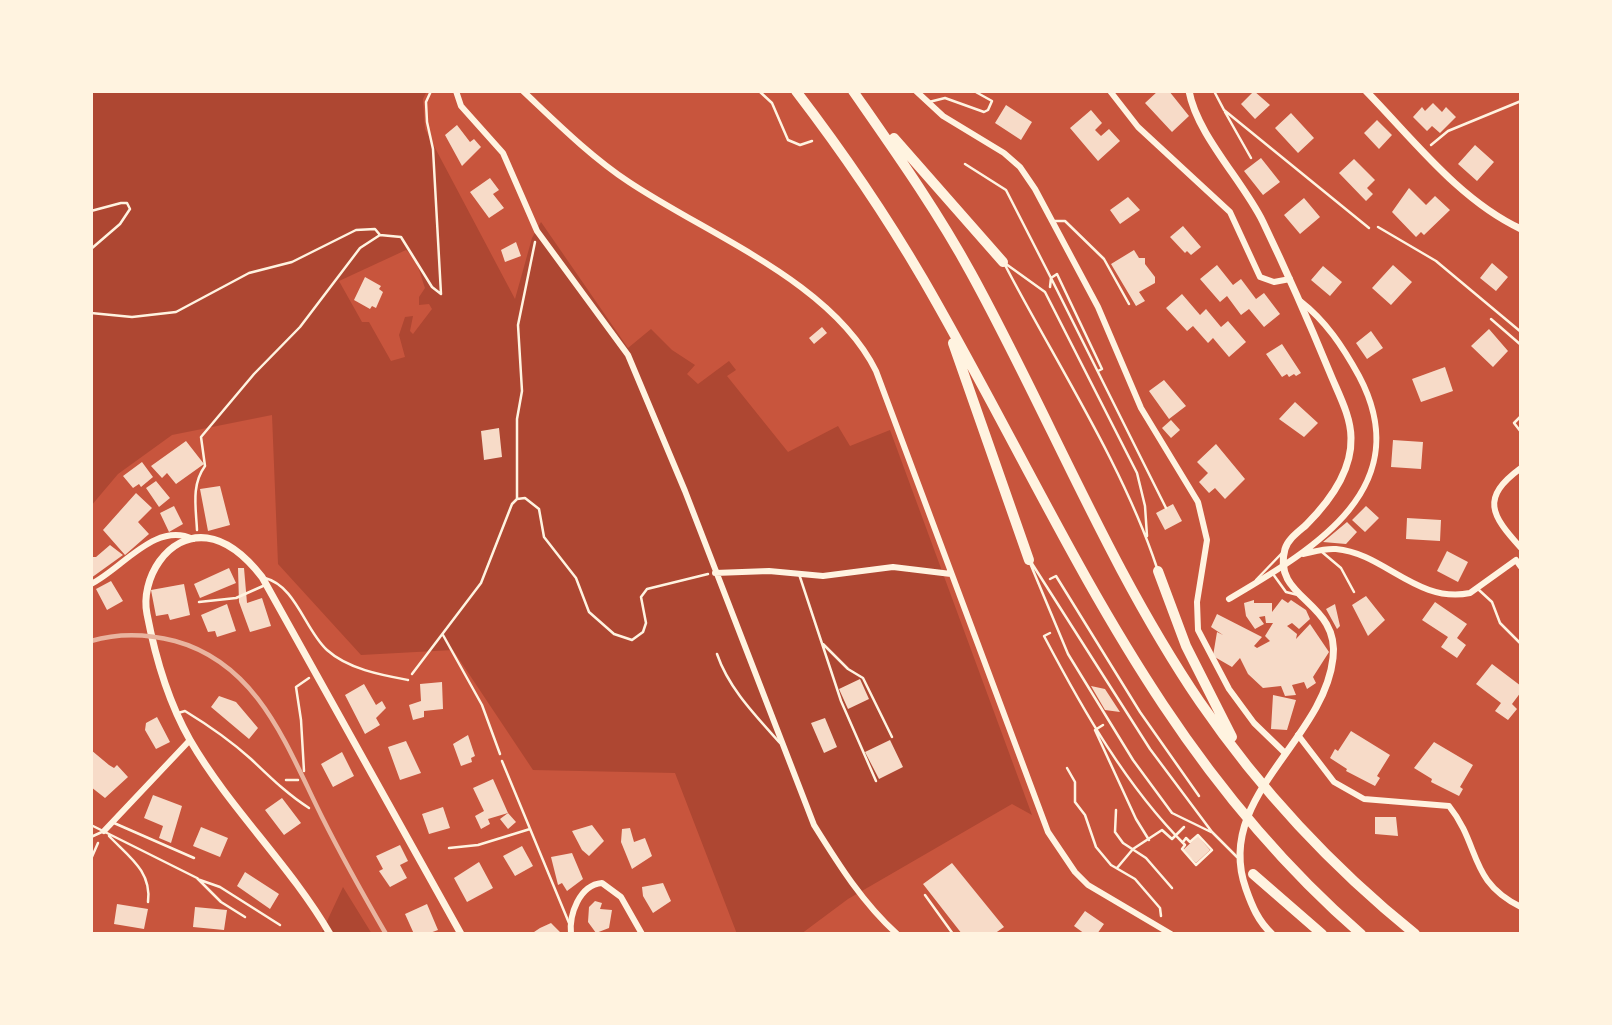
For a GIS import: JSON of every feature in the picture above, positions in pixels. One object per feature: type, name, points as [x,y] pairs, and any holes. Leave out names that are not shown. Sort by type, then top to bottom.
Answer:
[{"type":"highway","points":[[796,91],[878,207],[943,314],[1117,635],[1178,730],[1259,834],[1361,934]]},
{"type":"highway","points":[[853,91],[1003,262]]},
{"type":"highway","points":[[853,91],[940,221],[1010,346],[1144,609],[1200,701],[1274,800],[1345,873],[1415,934]]},
{"type":"highway","points":[[943,314],[1029,559]]},
{"type":"highway","points":[[1158,571],[1186,646],[1246,765]]},
{"type":"highway","points":[[1254,874],[1322,934]]},
{"type":"street","points":[[456,91],[461,106],[503,153],[537,231],[628,355],[814,825],[872,912],[897,934]]},
{"type":"street","points":[[523,91],[577,142],[628,181],[812,294],[843,321],[876,371],[1048,832],[1075,872],[1088,885],[1171,934]]},
{"type":"street","points":[[916,91],[926,103],[1004,153],[1020,167],[1052,221],[1098,307],[1141,408],[1198,502],[1205,522],[1206,557],[1197,602],[1198,630],[1235,698],[1254,723],[1285,753]]},
{"type":"street","points":[[1110,91],[1139,127],[1230,212],[1260,277],[1274,282],[1290,279]]},
{"type":"street","points":[[1189,91],[1207,133],[1251,198],[1290,279],[1349,421],[1351,439],[1341,479],[1324,505],[1291,538],[1285,551],[1285,573],[1292,588],[1322,615],[1329,628],[1334,652],[1324,689],[1298,735],[1269,776],[1240,842],[1239,862],[1254,912],[1272,934]]},
{"type":"street","points":[[1366,91],[1470,195],[1499,218],[1521,229]]},
{"type":"street","points":[[1229,599],[1301,554],[1345,519],[1358,501],[1371,464],[1377,432],[1373,403],[1328,326],[1299,300]]},
{"type":"street","points":[[1521,468],[1499,488],[1493,506],[1497,520],[1521,548]]},
{"type":"street","points":[[91,584],[154,540],[181,533],[225,543],[252,564],[461,934]]},
{"type":"street","points":[[195,538],[180,544],[156,565],[148,581],[145,596],[156,651],[190,740],[330,934]]},
{"type":"street","points":[[1301,554],[1334,548],[1354,552],[1418,588],[1466,594],[1516,561],[1521,567]]},
{"type":"street","points":[[715,573],[822,576],[893,567],[951,574]]},
{"type":"street","points":[[1298,735],[1334,782],[1356,795],[1379,802],[1449,806],[1461,821],[1483,878],[1498,895],[1521,907]]},
{"type":"street","points":[[104,831],[190,740]]},
{"type":"street","points":[[571,934],[569,923],[584,892],[602,883],[621,897],[642,934]]},
{"type":"lane","points":[[926,103],[944,98],[984,112],[988,110],[992,101],[974,91]]},
{"type":"lane","points":[[1214,91],[1251,158]]},
{"type":"lane","points":[[1224,110],[1369,228]]},
{"type":"lane","points":[[1052,221],[1065,221],[1104,260],[1129,304]]},
{"type":"lane","points":[[1003,262],[1039,285],[1047,297],[1137,473],[1145,506],[1147,539]]},
{"type":"lane","points":[[1003,262],[1032,311],[1147,539],[1158,571]]},
{"type":"lane","points":[[1491,319],[1521,345]]},
{"type":"lane","points":[[1521,416],[1514,423],[1521,432]]},
{"type":"lane","points":[[1320,550],[1341,568],[1354,592]]},
{"type":"lane","points":[[1256,583],[1285,551]]},
{"type":"lane","points":[[1029,559],[1142,738],[1212,832],[1254,874]]},
{"type":"lane","points":[[1029,559],[1039,590],[1068,654],[1108,722],[1165,804],[1188,822],[1212,832]]},
{"type":"lane","points":[[1273,573],[1286,592],[1298,595]]},
{"type":"lane","points":[[799,574],[841,701],[876,781]]},
{"type":"lane","points":[[199,602],[236,598],[264,581],[274,580],[285,590],[324,648],[338,659],[376,674],[408,680]]},
{"type":"lane","points":[[1477,588],[1492,602],[1500,623],[1521,644]]},
{"type":"lane","points":[[822,643],[848,669],[863,678],[892,737]]},
{"type":"lane","points":[[717,654],[724,673],[735,689],[785,748]]},
{"type":"lane","points":[[178,713],[185,711],[210,726],[250,758],[277,785],[309,808]]},
{"type":"lane","points":[[502,761],[569,923]]},
{"type":"lane","points":[[111,821],[152,842],[194,858]]},
{"type":"lane","points":[[91,825],[129,846],[219,887],[280,925]]},
{"type":"lane","points":[[449,848],[478,845],[530,829]]},
{"type":"lane","points":[[91,837],[104,831]]},
{"type":"lane","points":[[104,831],[138,864],[146,879],[148,902]]},
{"type":"lane","points":[[197,878],[221,902],[245,917]]},
{"type":"lane","points":[[925,895],[953,934]]},
{"type":"path","points":[[195,538],[195,488],[197,477],[205,466],[201,437],[254,374],[300,327],[360,248],[380,235],[401,237],[432,287],[441,294],[433,149],[426,102],[431,91]]},
{"type":"path","points":[[759,91],[772,103],[788,140],[800,145],[812,141]]},
{"type":"path","points":[[1427,149],[1448,131],[1521,100]]},
{"type":"path","points":[[965,164],[1006,190],[1166,508]]},
{"type":"path","points":[[91,211],[121,203],[127,203],[130,209],[120,224],[91,249]]},
{"type":"path","points":[[1369,228],[1376,226],[1436,261],[1521,332]]},
{"type":"path","points":[[91,313],[132,317],[176,312],[249,272],[292,262],[356,230],[375,229],[380,235]]},
{"type":"path","points":[[517,499],[517,419],[522,391],[518,325],[537,231]]},
{"type":"path","points":[[1047,297],[1051,278],[1057,274],[1102,369],[1087,376]]},
{"type":"path","points":[[408,680],[481,583],[512,503],[517,499],[525,498],[539,509],[546,541],[576,578],[589,612],[621,638],[635,639],[645,629],[641,600],[647,589],[715,573]]},
{"type":"path","points":[[1046,582],[1056,576],[1140,712],[1199,796]]},
{"type":"path","points":[[443,635],[482,705],[502,761]]},
{"type":"path","points":[[304,771],[302,720],[296,687],[311,677]]},
{"type":"path","points":[[1108,722],[1095,730],[1136,819],[1149,840]]},
{"type":"path","points":[[1068,768],[1075,782],[1075,802],[1085,815],[1096,847],[1117,869],[1135,878],[1160,908],[1162,914],[1157,926]]},
{"type":"path","points":[[289,778],[292,782],[298,780]]},
{"type":"path","points":[[1116,810],[1115,832],[1159,871],[1172,888]]},
{"type":"path","points":[[1117,869],[1133,849],[1162,830],[1172,839],[1188,822]]},
{"type":"path","points":[[91,859],[104,831]]},
{"type":"shaded area","points":[[91,91],[427,91],[423,99],[425,129],[515,299],[532,238],[541,222],[628,348],[651,329],[672,350],[695,365],[687,374],[698,384],[729,361],[736,370],[727,376],[788,452],[838,426],[850,446],[890,430],[1032,815],[1012,804],[848,899],[801,934],[737,934],[675,773],[533,770],[453,650],[361,655],[278,564],[272,415],[172,435],[118,474],[91,506]],"holes":[[[406,250],[418,267],[425,288],[419,297],[419,305],[429,304],[432,309],[413,334],[410,331],[413,316],[405,317],[399,335],[405,357],[391,361],[369,322],[362,322],[339,281]]]},
{"type":"shaded area","points":[[343,887],[372,934],[321,934]]},
{"type":"building","points":[[1158,91],[1169,91],[1189,116],[1172,132],[1145,103]]},
{"type":"building","points":[[1254,91],[1270,105],[1255,119],[1241,104]]},
{"type":"building","points":[[1433,103],[1442,112],[1446,107],[1456,117],[1440,133],[1432,126],[1427,131],[1413,117],[1422,107],[1425,111]]},
{"type":"building","points":[[1006,105],[1032,122],[1021,140],[995,123]]},
{"type":"building","points":[[1091,110],[1102,123],[1095,130],[1101,136],[1109,129],[1120,141],[1098,161],[1070,128]]},
{"type":"building","points":[[1291,113],[1314,138],[1298,153],[1275,128]]},
{"type":"building","points":[[1377,120],[1392,135],[1379,149],[1364,133]]},
{"type":"building","points":[[457,125],[470,142],[474,139],[481,147],[462,166],[445,135]]},
{"type":"building","points":[[1475,145],[1494,162],[1477,181],[1458,164]]},
{"type":"building","points":[[1261,158],[1280,182],[1263,195],[1244,171]]},
{"type":"building","points":[[1354,159],[1375,180],[1367,188],[1373,194],[1366,201],[1339,173]]},
{"type":"building","points":[[490,178],[499,190],[493,194],[504,208],[489,218],[470,192]]},
{"type":"building","points":[[1409,188],[1426,205],[1435,196],[1450,210],[1424,235],[1421,232],[1416,237],[1392,212]]},
{"type":"building","points":[[1128,197],[1140,210],[1120,224],[1110,210]]},
{"type":"building","points":[[1304,198],[1320,217],[1300,234],[1284,215]]},
{"type":"building","points":[[1183,226],[1201,247],[1191,255],[1187,251],[1185,253],[1170,237]]},
{"type":"building","points":[[516,242],[521,256],[505,262],[501,250]]},
{"type":"building","points":[[1134,250],[1139,258],[1145,258],[1145,264],[1155,277],[1155,283],[1139,292],[1145,301],[1136,306],[1111,264]]},
{"type":"building","points":[[1492,263],[1508,277],[1496,291],[1480,278]]},
{"type":"building","points":[[1217,265],[1233,285],[1241,279],[1256,299],[1264,293],[1280,314],[1264,327],[1249,309],[1241,315],[1227,296],[1220,302],[1200,279]]},
{"type":"building","points":[[1393,265],[1412,282],[1391,305],[1372,288]]},
{"type":"building","points":[[1323,266],[1342,282],[1330,296],[1311,280]]},
{"type":"building","points":[[365,277],[381,286],[379,289],[383,292],[376,308],[372,306],[370,309],[354,300]]},
{"type":"building","points":[[1182,294],[1200,315],[1206,309],[1221,327],[1228,321],[1246,342],[1229,357],[1213,338],[1208,343],[1193,326],[1187,331],[1166,308]]},
{"type":"building","points":[[822,327],[827,333],[814,344],[809,338]]},
{"type":"building","points":[[1489,329],[1508,351],[1493,367],[1471,346]]},
{"type":"building","points":[[1371,331],[1383,348],[1367,359],[1356,343]]},
{"type":"building","points":[[1282,344],[1301,373],[1296,376],[1294,374],[1289,377],[1287,374],[1282,377],[1266,354]]},
{"type":"building","points":[[1445,367],[1453,391],[1421,402],[1412,379]]},
{"type":"building","points":[[1164,380],[1186,406],[1169,419],[1149,391]]},
{"type":"building","points":[[1295,402],[1318,423],[1304,437],[1279,419]]},
{"type":"building","points":[[1171,420],[1180,430],[1171,438],[1162,428]]},
{"type":"building","points":[[499,428],[502,457],[484,460],[481,431]]},
{"type":"building","points":[[1393,440],[1423,442],[1421,469],[1391,467]]},
{"type":"building","points":[[186,441],[204,464],[176,484],[167,473],[162,478],[151,466]]},
{"type":"building","points":[[1216,444],[1245,479],[1225,499],[1215,488],[1209,493],[1199,482],[1208,473],[1197,462]]},
{"type":"building","points":[[142,462],[153,477],[141,487],[139,484],[133,488],[123,476]]},
{"type":"building","points":[[156,481],[170,498],[159,507],[146,488]]},
{"type":"building","points":[[220,486],[230,525],[208,531],[200,489]]},
{"type":"building","points":[[136,493],[152,508],[138,522],[149,534],[125,555],[103,530]]},
{"type":"building","points":[[1173,504],[1182,521],[1165,530],[1156,513]]},
{"type":"building","points":[[174,506],[183,524],[169,532],[160,513]]},
{"type":"building","points":[[1366,506],[1379,518],[1365,532],[1352,520]]},
{"type":"building","points":[[1407,518],[1441,520],[1440,541],[1406,539]]},
{"type":"building","points":[[1347,522],[1357,532],[1346,544],[1323,542]]},
{"type":"building","points":[[110,545],[123,555],[91,578],[91,557],[96,557]]},
{"type":"building","points":[[1447,551],[1468,562],[1458,582],[1437,571]]},
{"type":"building","points":[[229,568],[236,583],[200,598],[194,584]]},
{"type":"building","points":[[238,568],[244,568],[247,603],[262,598],[271,626],[250,632],[239,602]]},
{"type":"building","points":[[111,581],[123,601],[107,610],[96,589]]},
{"type":"building","points":[[184,584],[190,615],[170,620],[168,614],[156,616],[151,590]]},
{"type":"building","points":[[1366,596],[1385,620],[1368,636],[1352,605]]},
{"type":"building","points":[[1282,599],[1288,603],[1291,600],[1306,610],[1310,619],[1299,629],[1292,623],[1287,626],[1297,634],[1296,639],[1310,624],[1329,652],[1313,677],[1316,683],[1307,689],[1304,682],[1292,685],[1296,695],[1285,696],[1281,686],[1263,688],[1248,674],[1240,658],[1232,667],[1213,656],[1217,632],[1223,635],[1211,627],[1217,614],[1262,637],[1254,646],[1257,648],[1270,641],[1265,636],[1273,623],[1266,623],[1265,616],[1259,617],[1264,624],[1255,629],[1246,616],[1244,603],[1254,600],[1254,603],[1272,603],[1272,612]]},
{"type":"building","points":[[1435,602],[1467,624],[1457,638],[1466,645],[1457,658],[1441,647],[1448,637],[1422,620]]},
{"type":"building","points":[[227,604],[236,631],[217,637],[215,631],[208,632],[201,615]]},
{"type":"building","points":[[1335,604],[1340,626],[1337,629],[1326,609]]},
{"type":"building","points":[[1492,664],[1521,686],[1521,692],[1512,704],[1517,709],[1508,720],[1495,711],[1501,703],[1476,684]]},
{"type":"building","points":[[860,679],[869,699],[848,709],[839,689]]},
{"type":"building","points":[[442,682],[443,709],[424,711],[424,717],[413,720],[409,705],[421,701],[420,684]]},
{"type":"building","points":[[364,684],[376,705],[382,701],[386,708],[376,718],[380,725],[365,734],[345,695]]},
{"type":"building","points":[[1091,686],[1105,689],[1120,712],[1105,710]]},
{"type":"building","points":[[1273,695],[1296,700],[1287,730],[1271,729]]},
{"type":"building","points":[[219,696],[236,702],[258,728],[249,739],[211,707]]},
{"type":"building","points":[[157,717],[170,742],[156,749],[145,730],[146,723]]},
{"type":"building","points":[[825,718],[837,747],[824,753],[811,723]]},
{"type":"building","points":[[1351,731],[1390,755],[1377,776],[1380,778],[1375,786],[1346,771],[1347,769],[1330,758]]},
{"type":"building","points":[[468,735],[475,756],[471,758],[472,762],[461,766],[453,744]]},
{"type":"building","points":[[890,740],[903,767],[879,779],[865,752]]},
{"type":"building","points":[[406,741],[421,773],[400,780],[388,747]]},
{"type":"building","points":[[1434,742],[1473,765],[1460,787],[1463,789],[1459,796],[1431,782],[1432,779],[1414,768]]},
{"type":"building","points":[[91,750],[114,768],[117,765],[128,777],[105,798],[91,787]]},
{"type":"building","points":[[342,752],[354,776],[333,787],[321,764]]},
{"type":"building","points":[[493,779],[508,813],[488,819],[490,824],[481,829],[475,816],[484,811],[473,788]]},
{"type":"building","points":[[153,795],[182,806],[171,843],[159,838],[163,826],[144,818]]},
{"type":"building","points":[[282,798],[301,823],[284,835],[265,810]]},
{"type":"building","points":[[443,807],[450,828],[429,834],[422,814]]},
{"type":"building","points":[[508,813],[516,822],[508,829],[500,819]]},
{"type":"building","points":[[1375,817],[1396,817],[1398,836],[1375,834]]},
{"type":"building","points":[[592,825],[604,841],[589,856],[582,850],[572,831]]},
{"type":"building","points":[[201,827],[228,838],[220,857],[193,846]]},
{"type":"building","points":[[630,828],[634,842],[645,838],[652,856],[632,869],[621,842],[622,829]]},
{"type":"building","points":[[1198,836],[1210,850],[1196,863],[1183,850]]},
{"type":"building","points":[[400,845],[408,861],[400,865],[407,878],[390,887],[379,871],[383,869],[376,856]]},
{"type":"building","points":[[522,846],[533,866],[515,876],[503,856]]},
{"type":"building","points":[[572,853],[583,879],[567,891],[562,883],[558,885],[551,857]]},
{"type":"building","points":[[479,862],[493,888],[467,902],[454,878]]},
{"type":"building","points":[[952,863],[1004,927],[994,934],[962,934],[923,884]]},
{"type":"building","points":[[245,872],[279,894],[270,909],[237,886]]},
{"type":"building","points":[[663,883],[671,901],[653,913],[643,896],[642,887]]},
{"type":"building","points":[[595,901],[602,903],[600,909],[612,910],[609,928],[596,933],[588,922],[589,907]]},
{"type":"building","points":[[117,904],[148,909],[144,929],[114,924]]},
{"type":"building","points":[[427,904],[438,930],[427,934],[414,934],[405,914]]},
{"type":"building","points":[[195,907],[227,910],[224,930],[193,927]]},
{"type":"building","points":[[1085,911],[1104,924],[1097,934],[1085,934],[1074,926]]},
{"type":"building","points":[[551,923],[562,934],[531,934],[540,928]]},
{"type":"railway","points":[[91,641],[133,635],[175,641],[204,652],[228,668],[249,688],[282,737],[337,847],[386,934]]}]
